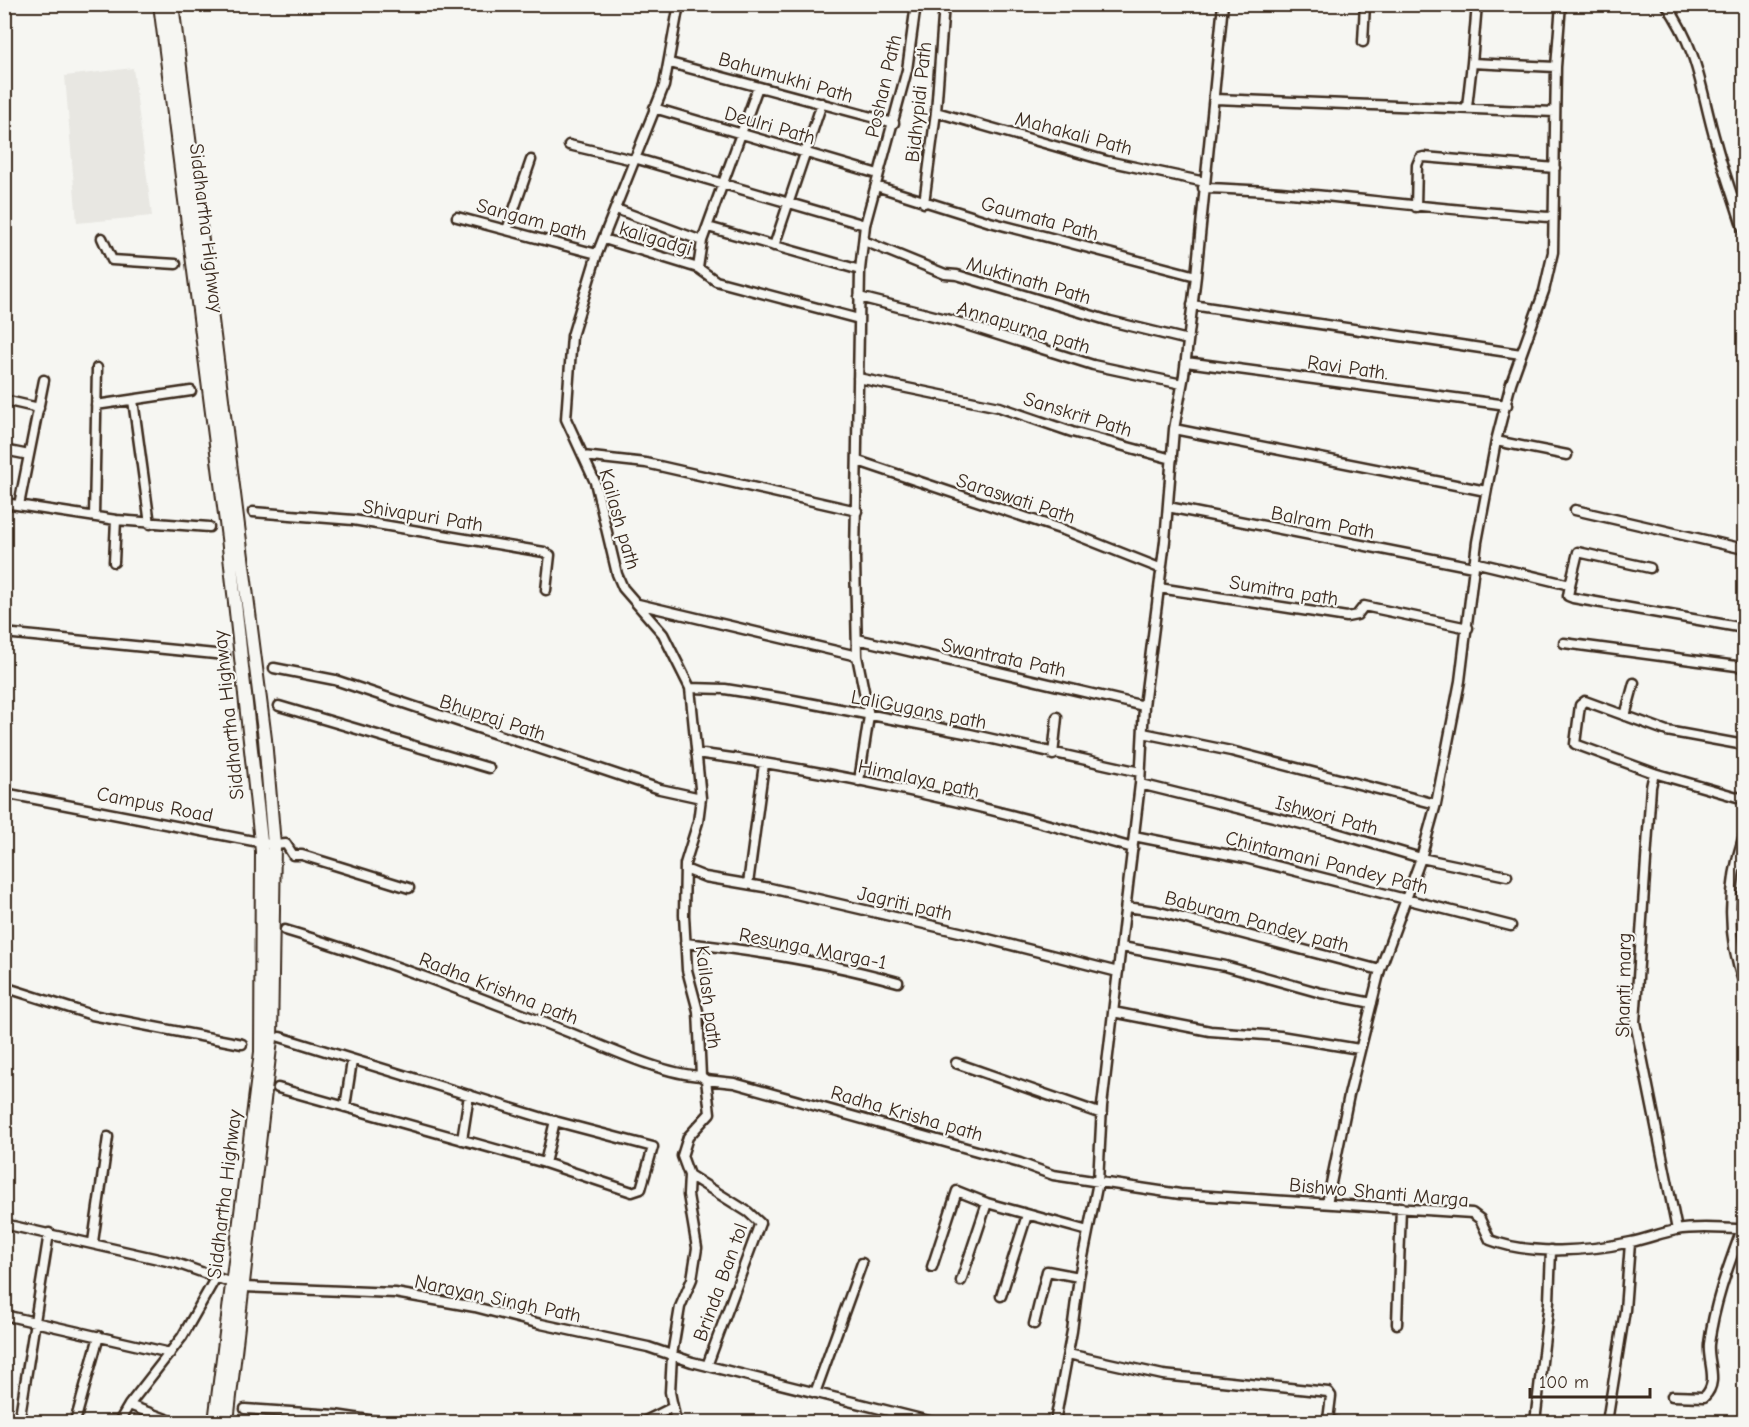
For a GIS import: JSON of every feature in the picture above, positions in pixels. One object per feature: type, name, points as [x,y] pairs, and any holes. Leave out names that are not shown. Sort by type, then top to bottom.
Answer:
[{"type":"highway","name":"Siddhartha Highway","points":[[160,4],[228,538],[261,842],[261,1052],[227,1422]]},
{"type":"highway","name":"Siddhartha Highway","points":[[172,4],[265,739],[274,844],[271,1039],[238,1285],[215,1422]]},
{"type":"street","name":"Kailash path","points":[[679,4],[670,63],[597,254],[574,328],[565,414],[570,430],[596,482],[617,574],[636,603],[663,634],[690,688],[701,798],[685,869],[685,943],[687,970],[698,1011],[703,1078],[710,1113],[688,1137],[683,1147],[682,1156],[689,1175]]},
{"type":"street","name":"Poshan Path","points":[[869,716],[857,656],[856,511],[860,270],[865,225],[907,70],[916,4]]},
{"type":"street","name":"Bidhypidi Path","points":[[924,203],[936,112],[944,4]]},
{"type":"street","points":[[1055,1422],[1079,1277],[1098,1182],[1102,1114],[1140,784],[1144,706],[1162,569],[1174,429],[1186,362],[1196,276],[1223,4]]},
{"type":"street","points":[[1362,42],[1365,4]]},
{"type":"street","points":[[1467,107],[1477,4]]},
{"type":"street","points":[[1327,1203],[1359,1049],[1380,970],[1421,858],[1436,804],[1448,750],[1468,627],[1474,565],[1496,441],[1521,354],[1550,270],[1555,168],[1556,67],[1561,4]]},
{"type":"street","points":[[1666,4],[1681,25],[1695,58],[1715,142],[1744,232]]},
{"type":"street","name":"Bahumukhi Path","points":[[670,63],[894,123]]},
{"type":"street","points":[[1472,63],[1556,67]]},
{"type":"street","points":[[698,268],[702,240],[758,87]]},
{"type":"street","points":[[1215,99],[1555,112]]},
{"type":"street","points":[[774,246],[822,103]]},
{"type":"street","name":"Deulri Path","points":[[654,108],[878,174]]},
{"type":"street","name":"Mahakali Path","points":[[936,112],[1107,161],[1204,185],[1374,200],[1416,207],[1553,218]]},
{"type":"street","points":[[569,145],[634,159],[865,225]]},
{"type":"street","points":[[1416,207],[1417,165],[1420,158],[1555,168]]},
{"type":"street","points":[[507,230],[531,160]]},
{"type":"street","name":"Gaumata Path","points":[[876,186],[924,203],[1196,276]]},
{"type":"street","points":[[1735,202],[1744,199]]},
{"type":"street","points":[[616,209],[702,240]]},
{"type":"street","name":"Sangam path","points":[[457,217],[597,254]]},
{"type":"street","points":[[708,227],[860,270]]},
{"type":"street","points":[[102,238],[112,260],[176,264]]},
{"type":"street","name":"kaligadgi","points":[[604,239],[698,268],[716,281],[858,319]]},
{"type":"street","name":"Muktinath Path","points":[[864,241],[945,274],[957,275],[1110,321],[1188,340]]},
{"type":"street","name":"Annapurna path","points":[[859,297],[954,321],[1093,365],[1182,384]]},
{"type":"street","points":[[1192,305],[1521,354]]},
{"type":"street","name":"Ravi Path.","points":[[1186,362],[1507,405]]},
{"type":"street","points":[[94,516],[97,368]]},
{"type":"street","name":"Sanskrit Path","points":[[858,378],[974,402],[1172,459]]},
{"type":"street","points":[[19,505],[44,380]]},
{"type":"street","points":[[96,405],[191,391]]},
{"type":"street","points":[[4,400],[39,408]]},
{"type":"street","points":[[133,400],[150,524]]},
{"type":"street","points":[[1174,429],[1486,491]]},
{"type":"street","points":[[1496,441],[1567,455]]},
{"type":"street","points":[[4,450],[29,455]]},
{"type":"street","points":[[583,456],[646,463],[856,511]]},
{"type":"street","name":"Saraswati Path","points":[[858,461],[1066,531],[1162,569]]},
{"type":"street","points":[[4,503],[150,524],[209,527]]},
{"type":"street","name":"Balram Path","points":[[1168,507],[1570,585]]},
{"type":"street","points":[[1575,510],[1744,549]]},
{"type":"street","name":"Shivapuri Path","points":[[253,512],[353,520],[544,552],[550,555],[546,590]]},
{"type":"street","points":[[114,562],[116,520]]},
{"type":"street","points":[[1650,568],[1578,552],[1568,597],[1744,628]]},
{"type":"street","name":"Sumitra path","points":[[1159,588],[1347,617],[1357,615],[1364,606],[1468,627]]},
{"type":"street","points":[[636,603],[857,656]]},
{"type":"street","points":[[4,633],[225,655]]},
{"type":"street","name":"Swantrata Path","points":[[857,639],[1144,706]]},
{"type":"street","points":[[1564,644],[1744,667]]},
{"type":"street","name":"Bhupraj Path","points":[[274,668],[335,681],[660,789],[701,798]]},
{"type":"street","points":[[1625,716],[1634,683]]},
{"type":"street","name":"LaliGugans path","points":[[690,688],[744,691],[970,734],[1053,755],[1140,772]]},
{"type":"street","points":[[1744,745],[1667,731],[1582,701],[1575,744],[1654,773],[1744,799]]},
{"type":"street","points":[[279,706],[489,768]]},
{"type":"street","points":[[859,781],[869,716]]},
{"type":"street","points":[[1053,755],[1057,717]]},
{"type":"street","points":[[1143,733],[1231,751],[1436,804]]},
{"type":"street","name":"Himalaya path","points":[[696,753],[859,781],[1013,815],[1133,848]]},
{"type":"street","points":[[748,885],[764,764]]},
{"type":"street","name":"Shanti marg","points":[[1654,773],[1650,786],[1635,1022],[1677,1230]]},
{"type":"street","name":"Ishwori Path","points":[[1140,784],[1330,831],[1421,858],[1507,876]]},
{"type":"street","name":"Campus Road","points":[[4,793],[261,842],[286,844],[292,855],[302,855],[409,888]]},
{"type":"street","points":[[1744,835],[1731,890],[1734,956],[1744,984]]},
{"type":"street","name":"Chintamani Pandey Path","points":[[1134,836],[1245,858],[1405,897],[1511,926]]},
{"type":"street","name":"Jagriti path","points":[[685,869],[705,877],[968,934],[1118,972]]},
{"type":"street","name":"Baburam Pandey path","points":[[1126,907],[1155,910],[1380,970]]},
{"type":"street","points":[[1732,912],[1744,914]]},
{"type":"street","name":"Radha Krishna path","points":[[285,930],[416,974],[630,1056],[703,1078]]},
{"type":"street","name":"Resunga Marga-1","points":[[685,943],[776,953],[853,968],[898,982]]},
{"type":"street","points":[[1122,948],[1225,966],[1321,993],[1372,1003]]},
{"type":"street","points":[[4,987],[92,1015],[242,1044]]},
{"type":"street","points":[[1113,1012],[1210,1031],[1280,1036],[1359,1049]]},
{"type":"street","points":[[278,1088],[545,1163],[632,1192],[641,1189],[653,1147],[555,1121],[352,1061],[280,1037]]},
{"type":"street","points":[[345,1107],[352,1061]]},
{"type":"street","points":[[956,1063],[1102,1114]]},
{"type":"street","name":"Radha Krisha path","points":[[703,1078],[735,1083],[1020,1162],[1053,1175],[1098,1182]]},
{"type":"street","points":[[462,1140],[469,1095]]},
{"type":"street","points":[[545,1163],[555,1121]]},
{"type":"street","points":[[93,1242],[108,1137]]},
{"type":"street","points":[[676,1422],[672,1408],[672,1355],[680,1307],[697,1260],[696,1237],[688,1195],[689,1175]]},
{"type":"street","name":"Brinda Ban tol","points":[[689,1175],[748,1212],[760,1223],[707,1366]]},
{"type":"street","name":"Bishwo Shanti Marga","points":[[1098,1182],[1180,1194],[1472,1213],[1480,1219],[1490,1240],[1504,1245],[1551,1250],[1630,1243],[1677,1230],[1743,1229]]},
{"type":"street","points":[[932,1267],[957,1191],[987,1203],[1088,1232]]},
{"type":"street","points":[[961,1281],[987,1203]]},
{"type":"street","points":[[1397,1324],[1401,1207]]},
{"type":"street","points":[[1001,1296],[1028,1215]]},
{"type":"street","name":"Narayan Singh Path","points":[[4,1224],[93,1242],[176,1263],[238,1285],[420,1296],[625,1341],[707,1366],[751,1375],[933,1422]]},
{"type":"street","points":[[1672,1396],[1704,1397],[1710,1389],[1712,1373],[1709,1346],[1717,1300],[1743,1229]]},
{"type":"street","points":[[19,1422],[50,1233]]},
{"type":"street","points":[[1607,1422],[1625,1310],[1630,1243]]},
{"type":"street","points":[[1535,1422],[1549,1302],[1551,1250]]},
{"type":"street","points":[[815,1393],[862,1263]]},
{"type":"street","points":[[1034,1324],[1047,1271],[1079,1277]]},
{"type":"street","points":[[119,1422],[129,1405],[193,1321],[216,1277]]},
{"type":"street","points":[[4,1315],[170,1353]]},
{"type":"street","points":[[75,1422],[99,1336]]},
{"type":"street","points":[[1068,1354],[1163,1375],[1328,1392],[1331,1396],[1328,1420],[1336,1422]]},
{"type":"street","points":[[129,1405],[174,1422]]},
{"type":"street","points":[[643,1422],[672,1408]]},
{"type":"street","points":[[245,1409],[335,1415],[382,1422]]},
{"type":"shaded area","points":[[133,68],[152,216],[77,223],[65,76]]}]
